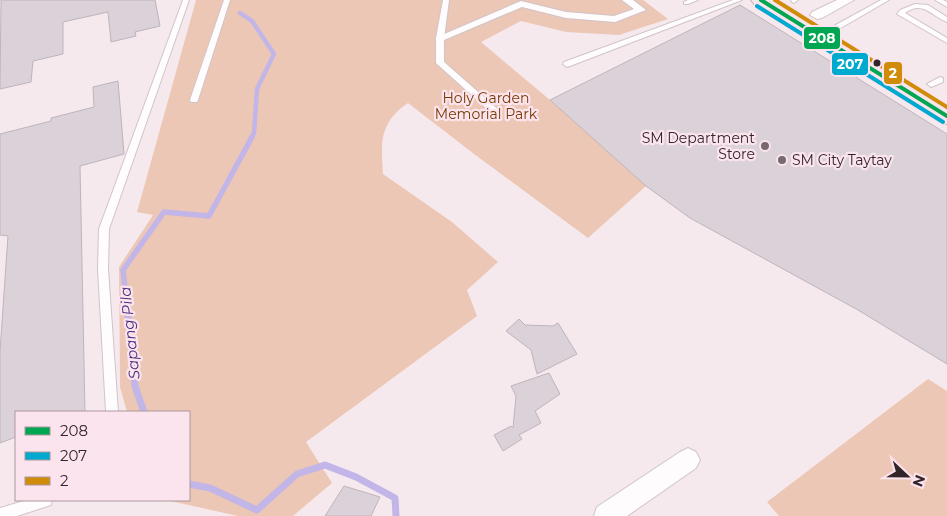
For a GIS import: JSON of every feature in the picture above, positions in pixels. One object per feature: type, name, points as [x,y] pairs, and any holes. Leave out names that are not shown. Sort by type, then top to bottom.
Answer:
[{"type":"main road","points":[[761,0],[947,116]]},
{"type":"main road","points":[[794,0],[836,26],[942,83]]},
{"type":"street","points":[[440,38],[521,4],[566,15],[615,19],[641,10],[627,0]]},
{"type":"street","points":[[817,15],[847,0]]},
{"type":"street","points":[[606,516],[688,460]]},
{"type":"lane","points":[[112,411],[103,269],[104,229],[186,0]]},
{"type":"lane","points":[[194,100],[227,0]]},
{"type":"lane","points":[[446,0],[440,38],[440,63],[499,115]]},
{"type":"lane","points":[[686,3],[695,0]]},
{"type":"lane","points":[[567,64],[739,0]]},
{"type":"lane","points":[[836,26],[886,0]]},
{"type":"lane","points":[[938,0],[947,5]]},
{"type":"lane","points":[[947,20],[920,4],[913,4],[902,11],[901,14],[947,41]]},
{"type":"lane","points":[[0,515],[43,501]]},
{"type":"green space","name":"Holy Garden Memorial Park","points":[[196,0],[643,0],[668,19],[619,35],[566,32],[521,21],[481,42],[550,100],[646,186],[588,238],[408,103],[392,118],[387,126],[382,143],[383,174],[452,222],[498,262],[467,290],[477,316],[306,442],[332,483],[293,516],[238,516],[170,501],[190,501],[190,411],[127,411],[120,387],[119,267],[153,215],[137,212]]},
{"type":"green space","points":[[928,379],[947,391],[947,516],[779,516],[767,502]]},
{"type":"building","points":[[1,0],[155,0],[160,26],[135,32],[136,36],[111,42],[108,12],[63,22],[63,54],[33,61],[31,82],[0,89]]},
{"type":"building","name":"SM City Taytay","points":[[740,5],[947,134],[947,364],[858,310],[690,218],[646,186],[550,100]]},
{"type":"building","points":[[118,81],[124,154],[80,166],[85,411],[15,411],[15,437],[0,443],[0,351],[8,236],[0,235],[0,134],[51,121],[51,118],[94,107],[93,87]]},
{"type":"building","points":[[519,319],[525,325],[553,326],[558,323],[577,354],[537,374],[531,350],[506,331]]},
{"type":"building","points":[[549,373],[560,394],[535,411],[541,423],[519,435],[522,439],[503,451],[494,435],[511,426],[513,428],[516,396],[511,386]]},
{"type":"building","points":[[344,486],[380,497],[371,516],[325,516]]},
{"type":"waterway","name":"Sapang Pila","points":[[240,13],[252,21],[274,54],[257,89],[254,133],[251,138]]},
{"type":"waterway","name":"Sapang Pila","points":[[127,307],[123,270],[164,212],[209,216],[252,137]]},
{"type":"waterway","name":"Sapang Pila","points":[[127,306],[135,386],[144,411]]},
{"type":"waterway","name":"Sapang Pila","points":[[190,484],[210,488],[257,510],[297,474],[325,465],[356,477],[395,498],[396,516]]},
{"type":"transit line","name":"208","points":[[761,0],[947,116]]},
{"type":"transit line","name":"2","points":[[775,0],[947,107]]},
{"type":"transit line","name":"207","points":[[757,6],[943,122]]},
{"type":"place","name":"SM Department Store","points":[[765,146]]},
{"type":"place","name":"SM City Taytay","points":[[782,160]]}]
